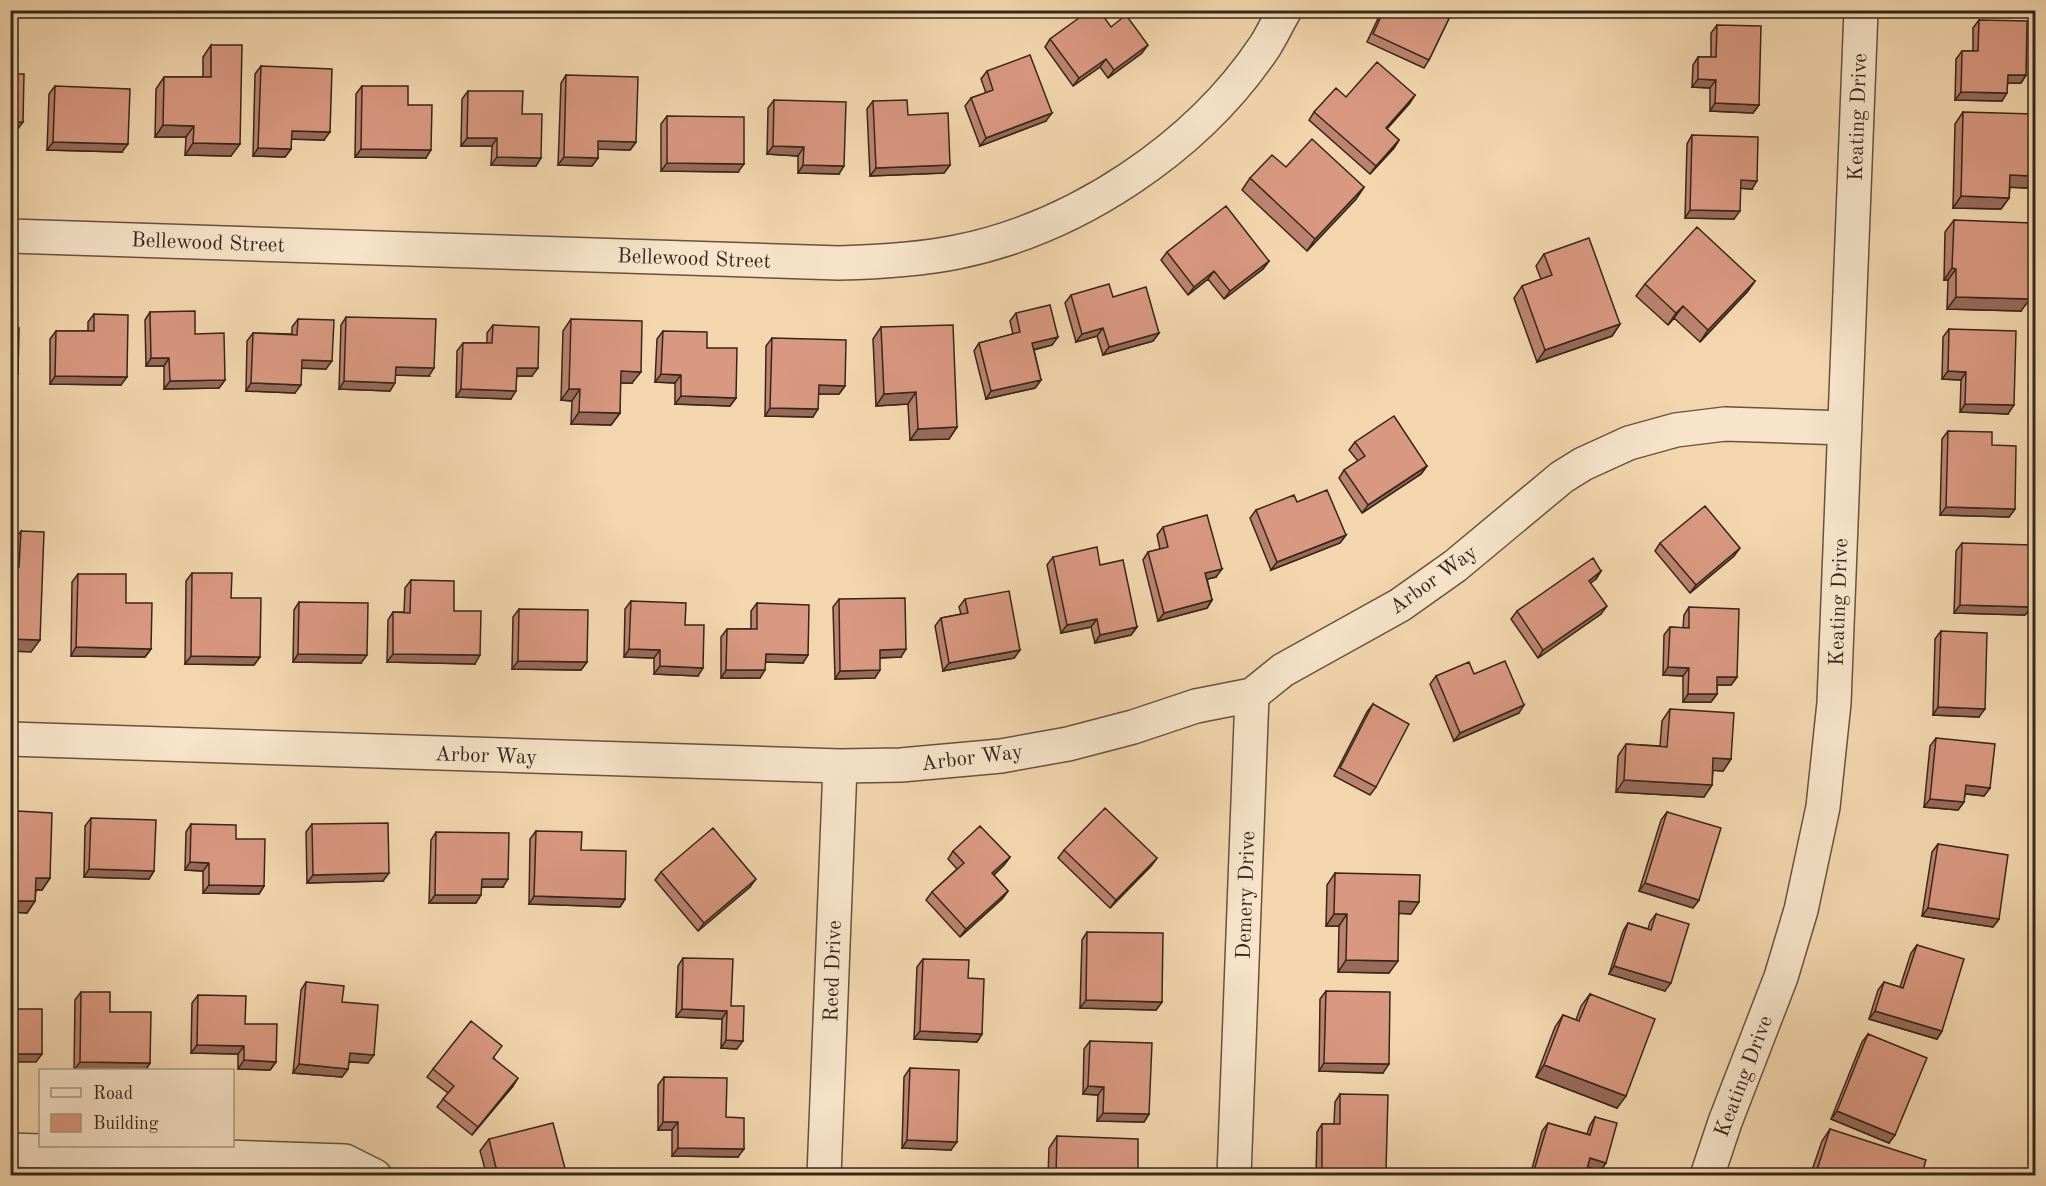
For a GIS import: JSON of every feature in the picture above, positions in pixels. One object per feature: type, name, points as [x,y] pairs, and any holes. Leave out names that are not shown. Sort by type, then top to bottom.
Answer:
[{"type":"street","name":"Bellewood Street","points":[[10,236],[839,262],[886,262],[956,252],[1002,240],[1068,214],[1130,179],[1186,136],[1220,102],[1264,47],[1285,10]]},
{"type":"street","name":"Keating Drive","points":[[1707,1176],[1725,1122],[1781,977],[1801,909],[1823,807],[1834,703],[1861,10]]},
{"type":"street","name":"Arbor Way","points":[[10,739],[840,766],[901,765],[1001,756],[1068,744],[1133,727],[1196,706],[1252,695],[1283,670],[1400,605],[1455,566],[1562,477],[1629,443],[1676,430],[1725,424],[1845,428]]},
{"type":"street","name":"Demery Drive","points":[[1234,1176],[1252,695]]},
{"type":"street","name":"Reed Drive","points":[[824,1176],[840,766]]},
{"type":"street","points":[[10,1150],[345,1161],[375,1176]]},
{"type":"building","points":[[1090,10],[1099,10],[1111,27],[1126,15],[1148,45],[1114,70],[1106,59],[1079,78],[1050,39]]},
{"type":"building","points":[[1384,10],[1453,10],[1429,60],[1373,34]]},
{"type":"building","points":[[1979,20],[2027,21],[2026,75],[2008,75],[2007,93],[1961,92],[1962,51],[1978,51]]},
{"type":"building","points":[[1717,25],[1761,26],[1759,105],[1715,103],[1716,80],[1698,79],[1698,57],[1716,57]]},
{"type":"building","points":[[211,45],[242,45],[240,144],[193,143],[194,126],[163,125],[164,77],[211,77]]},
{"type":"building","points":[[1030,55],[1052,113],[986,138],[971,98],[993,90],[987,71]]},
{"type":"building","points":[[1377,62],[1415,95],[1386,128],[1399,140],[1376,166],[1314,112],[1336,88],[1346,97]]},
{"type":"building","points":[[261,66],[332,69],[330,132],[292,131],[291,149],[258,148]]},
{"type":"building","points":[[10,74],[24,74],[23,122],[10,122]]},
{"type":"building","points":[[566,75],[638,77],[636,142],[598,141],[598,158],[564,157]]},
{"type":"building","points":[[55,86],[130,89],[128,144],[53,142]]},
{"type":"building","points":[[362,86],[408,86],[408,105],[432,105],[431,150],[361,149]]},
{"type":"building","points":[[468,91],[523,91],[522,114],[542,114],[541,158],[497,157],[497,138],[467,138]]},
{"type":"building","points":[[774,100],[846,102],[844,166],[803,165],[804,147],[773,146]]},
{"type":"building","points":[[907,100],[908,115],[948,113],[950,165],[876,168],[873,101]]},
{"type":"building","points":[[1963,112],[2036,114],[2035,176],[2010,175],[2009,198],[1961,196]]},
{"type":"building","points":[[667,116],[744,117],[744,164],[667,163]]},
{"type":"building","points":[[1692,135],[1758,137],[1757,181],[1741,180],[1740,211],[1690,210]]},
{"type":"building","points":[[1312,139],[1364,187],[1315,239],[1250,178],[1272,155],[1286,167]]},
{"type":"building","points":[[1226,206],[1269,261],[1230,291],[1214,271],[1194,287],[1167,252]]},
{"type":"building","points":[[1954,220],[2032,223],[2030,299],[1956,297],[1956,269],[1952,268]]},
{"type":"building","points":[[1697,227],[1755,281],[1708,330],[1683,306],[1676,313],[1645,284]]},
{"type":"building","points":[[1589,238],[1620,324],[1545,350],[1522,286],[1552,275],[1544,254]]},
{"type":"building","points":[[1109,284],[1113,297],[1146,287],[1159,333],[1109,347],[1103,328],[1082,334],[1071,295]]},
{"type":"building","points":[[1050,305],[1058,337],[1032,343],[1041,380],[991,391],[979,343],[1020,332],[1016,313]]},
{"type":"building","points":[[195,311],[195,334],[224,333],[225,380],[170,381],[169,358],[151,358],[150,312]]},
{"type":"building","points":[[94,314],[128,315],[127,377],[55,376],[56,331],[94,331]]},
{"type":"building","points":[[346,317],[436,319],[434,368],[396,367],[395,383],[344,381]]},
{"type":"building","points":[[298,319],[334,320],[332,361],[302,360],[301,385],[251,383],[253,333],[297,335]]},
{"type":"building","points":[[571,319],[642,321],[641,372],[621,371],[620,413],[579,412],[580,389],[569,389]]},
{"type":"building","points":[[493,325],[539,327],[538,368],[517,368],[516,391],[461,389],[463,343],[492,343]]},
{"type":"building","points":[[953,325],[957,427],[918,429],[916,392],[884,394],[881,327]]},
{"type":"building","points":[[10,328],[19,328],[18,374],[10,374]]},
{"type":"building","points":[[1949,329],[2016,331],[2014,405],[1965,404],[1966,372],[1948,371]]},
{"type":"building","points":[[663,331],[707,332],[707,348],[737,348],[736,398],[681,396],[681,375],[661,374]]},
{"type":"building","points":[[772,338],[846,340],[845,386],[819,385],[818,409],[770,408]]},
{"type":"building","points":[[1394,416],[1427,466],[1368,505],[1344,470],[1365,456],[1355,442]]},
{"type":"building","points":[[1948,431],[1992,432],[1992,445],[2016,446],[2015,509],[1946,507]]},
{"type":"building","points":[[1327,490],[1346,535],[1277,562],[1256,510],[1294,495],[1297,502]]},
{"type":"building","points":[[1705,506],[1740,548],[1696,585],[1660,543]]},
{"type":"building","points":[[1207,515],[1222,569],[1205,573],[1212,600],[1164,613],[1148,552],[1168,547],[1163,527]]},
{"type":"building","points":[[21,531],[44,532],[40,640],[10,639],[10,567],[19,567]]},
{"type":"building","points":[[1962,543],[2032,545],[2031,607],[1960,605]]},
{"type":"building","points":[[1097,547],[1100,565],[1123,560],[1137,627],[1100,635],[1097,619],[1067,625],[1053,557]]},
{"type":"building","points":[[1593,558],[1601,571],[1589,581],[1607,606],[1543,650],[1517,611]]},
{"type":"building","points":[[192,573],[232,573],[231,598],[261,598],[260,657],[191,656]]},
{"type":"building","points":[[78,574],[126,574],[126,603],[152,603],[151,649],[76,647]]},
{"type":"building","points":[[411,580],[454,581],[454,611],[481,611],[480,655],[393,654],[393,612],[410,613]]},
{"type":"building","points":[[1009,591],[1020,650],[949,663],[941,618],[968,613],[965,599]]},
{"type":"building","points":[[905,598],[906,649],[880,650],[880,670],[840,671],[839,599]]},
{"type":"building","points":[[631,601],[686,603],[685,625],[704,625],[703,668],[660,666],[660,650],[629,649]]},
{"type":"building","points":[[299,602],[368,603],[367,655],[298,654]]},
{"type":"building","points":[[757,603],[809,605],[808,655],[766,654],[765,670],[726,670],[727,629],[757,629]]},
{"type":"building","points":[[1689,607],[1739,609],[1737,677],[1717,677],[1717,694],[1688,694],[1689,668],[1668,667],[1670,627],[1689,628]]},
{"type":"building","points":[[519,609],[588,610],[587,662],[518,661]]},
{"type":"building","points":[[1941,631],[1987,633],[1985,709],[1938,707]]},
{"type":"building","points":[[1505,661],[1524,705],[1460,733],[1436,676],[1469,662],[1474,674]]},
{"type":"building","points":[[1373,704],[1409,724],[1376,787],[1340,768]]},
{"type":"building","points":[[1670,709],[1734,713],[1731,759],[1713,758],[1712,785],[1624,780],[1626,744],[1667,747]]},
{"type":"building","points":[[1936,738],[1995,744],[1990,788],[1966,785],[1964,802],[1930,799]]},
{"type":"building","points":[[1105,808],[1157,858],[1116,900],[1064,850]]},
{"type":"building","points":[[17,811],[52,813],[50,878],[36,878],[35,901],[10,901],[10,828],[17,828]]},
{"type":"building","points":[[1667,812],[1721,828],[1699,900],[1645,883]]},
{"type":"building","points":[[91,818],[156,820],[154,871],[89,869]]},
{"type":"building","points":[[388,823],[389,873],[313,875],[312,824]]},
{"type":"building","points":[[191,824],[236,825],[236,839],[265,839],[264,886],[209,885],[209,863],[190,862]]},
{"type":"building","points":[[980,826],[1010,857],[992,873],[1008,891],[966,929],[932,892],[964,863],[953,851]]},
{"type":"building","points":[[713,828],[756,879],[704,923],[661,872]]},
{"type":"building","points":[[536,831],[582,832],[581,850],[626,851],[625,899],[534,896]]},
{"type":"building","points":[[436,832],[509,833],[508,879],[482,879],[481,895],[435,895]]},
{"type":"building","points":[[1938,844],[2008,855],[1999,919],[1928,908]]},
{"type":"building","points":[[1335,873],[1420,875],[1419,902],[1399,901],[1398,961],[1346,960],[1347,914],[1334,914]]},
{"type":"building","points":[[1656,914],[1689,924],[1671,983],[1614,966],[1628,923],[1651,930]]},
{"type":"building","points":[[1087,932],[1163,933],[1162,1002],[1086,1000]]},
{"type":"building","points":[[1917,945],[1964,959],[1942,1031],[1875,1011],[1884,982],[1903,988]]},
{"type":"building","points":[[683,958],[733,959],[731,1006],[744,1006],[743,1041],[726,1040],[727,1011],[682,1009]]},
{"type":"building","points":[[923,959],[969,960],[968,978],[984,979],[982,1034],[920,1031]]},
{"type":"building","points":[[306,982],[344,986],[342,1002],[378,1005],[374,1055],[350,1053],[348,1069],[299,1064]]},
{"type":"building","points":[[10,986],[14,986],[14,1009],[42,1009],[42,1054],[10,1054]]},
{"type":"building","points":[[1326,991],[1390,992],[1389,1064],[1324,1063]]},
{"type":"building","points":[[81,992],[110,992],[110,1012],[151,1012],[150,1063],[80,1062]]},
{"type":"building","points":[[1590,994],[1655,1019],[1626,1096],[1544,1065],[1563,1015],[1579,1021]]},
{"type":"building","points":[[198,995],[246,996],[245,1024],[277,1024],[276,1062],[244,1060],[244,1046],[197,1045]]},
{"type":"building","points":[[471,1021],[502,1046],[493,1058],[518,1078],[478,1127],[443,1099],[454,1086],[433,1069]]},
{"type":"building","points":[[1868,1034],[1927,1058],[1895,1135],[1837,1111]]},
{"type":"building","points":[[1090,1041],[1152,1043],[1149,1114],[1103,1113],[1104,1087],[1088,1086]]},
{"type":"building","points":[[910,1068],[959,1070],[957,1142],[907,1140]]},
{"type":"building","points":[[664,1077],[727,1078],[726,1117],[744,1118],[744,1149],[678,1148],[678,1122],[663,1122]]},
{"type":"building","points":[[1340,1094],[1388,1095],[1386,1171],[1322,1170],[1322,1124],[1340,1124]]},
{"type":"building","points":[[1595,1117],[1617,1123],[1606,1163],[1590,1158],[1585,1176],[1537,1176],[1533,1174],[1548,1123],[1590,1135]]},
{"type":"building","points":[[553,1123],[567,1176],[498,1176],[489,1139]]},
{"type":"building","points":[[1830,1129],[1926,1160],[1921,1176],[1815,1176]]},
{"type":"building","points":[[1057,1136],[1138,1139],[1138,1176],[1056,1176]]}]
